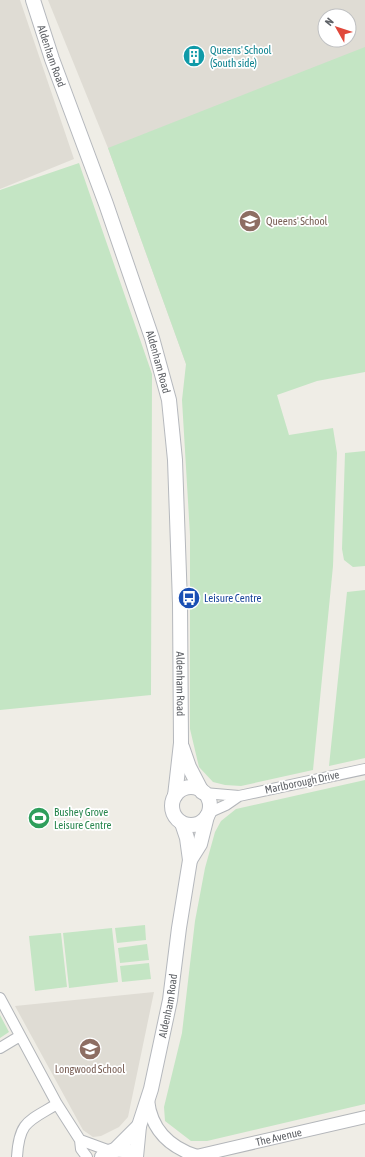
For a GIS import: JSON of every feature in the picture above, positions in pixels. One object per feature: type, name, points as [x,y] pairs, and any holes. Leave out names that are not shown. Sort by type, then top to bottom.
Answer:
[{"type":"main road","name":"Aldenham Road","points":[[33,0],[52,59],[106,204],[144,316],[167,391],[175,460],[180,603],[181,743],[175,796]]},
{"type":"main road","name":"Aldenham Road","points":[[181,743],[189,767],[203,793]]},
{"type":"main road","points":[[186,788],[194,788],[203,793],[209,802],[207,814],[199,823],[193,825],[182,823],[176,818],[172,810],[175,796],[186,788]]},
{"type":"main road","name":"Aldenham Road","points":[[190,860],[200,844],[207,814]]},
{"type":"main road","name":"Aldenham Road","points":[[136,1157],[139,1126],[148,1100],[170,1000],[179,928],[190,860],[187,838],[182,823]]},
{"type":"main road","name":"Aldenham Road","points":[[109,1153],[139,1126]]},
{"type":"main road","points":[[109,1153],[126,1151],[136,1157]]},
{"type":"street","name":"Marlborough Drive","points":[[203,793],[239,796],[365,769]]},
{"type":"street","name":"Marlborough Drive","points":[[207,814],[239,796]]},
{"type":"street","points":[[0,998],[57,1104],[80,1140],[81,1149],[87,1157]]},
{"type":"street","points":[[0,1048],[20,1036]]},
{"type":"street","points":[[148,1100],[152,1121],[162,1136],[181,1150],[194,1156]]},
{"type":"street","points":[[17,1157],[18,1141],[23,1127],[28,1121],[57,1104]]},
{"type":"street","name":"The Avenue","points":[[194,1156],[365,1117]]},
{"type":"street","points":[[80,1140],[109,1153]]},
{"type":"shaded area","points":[[0,0],[20,0],[74,159],[0,189]]},
{"type":"shaded area","name":"Queens' School","points":[[48,0],[365,0],[365,294],[186,364],[108,148]]},
{"type":"shaded area","name":"Longwood School","points":[[154,992],[128,1117],[119,1127],[101,1136],[93,1137],[83,1130],[15,1006]]},
{"type":"green space","points":[[365,47],[365,372],[317,381],[277,395],[289,435],[333,428],[337,453],[333,566],[313,770],[241,786],[225,785],[213,782],[199,767],[190,729],[190,535],[182,400],[186,364],[108,148]]},
{"type":"green space","points":[[79,163],[152,374],[151,695],[0,710],[0,190]]},
{"type":"green space","points":[[365,451],[365,566],[353,567],[344,560],[342,549],[345,453]]},
{"type":"green space","points":[[365,590],[365,758],[329,766],[347,592]]},
{"type":"green space","points":[[365,780],[365,1104],[207,1141],[191,1141],[165,1121],[164,1107],[182,1033],[195,921],[205,868],[215,832],[221,821],[236,809]]},
{"type":"green space","points":[[145,925],[146,940],[117,943],[115,928]]},
{"type":"green space","points":[[112,928],[118,982],[69,988],[63,933]]},
{"type":"green space","points":[[61,933],[67,987],[35,991],[29,936]]},
{"type":"green space","points":[[147,944],[149,960],[120,963],[118,948]]},
{"type":"green space","points":[[149,963],[151,979],[122,982],[120,966]]},
{"type":"green space","points":[[0,1015],[9,1032],[0,1038]]},
{"type":"place","name":"Queens' School (South side)","points":[[194,56]]},
{"type":"place","name":"Queens' School","points":[[250,221]]},
{"type":"place","name":"Leisure Centre","points":[[189,598]]},
{"type":"place","name":"Bushey Grove Leisure Centre","points":[[39,818]]},
{"type":"place","name":"Longwood School","points":[[90,1049]]}]
